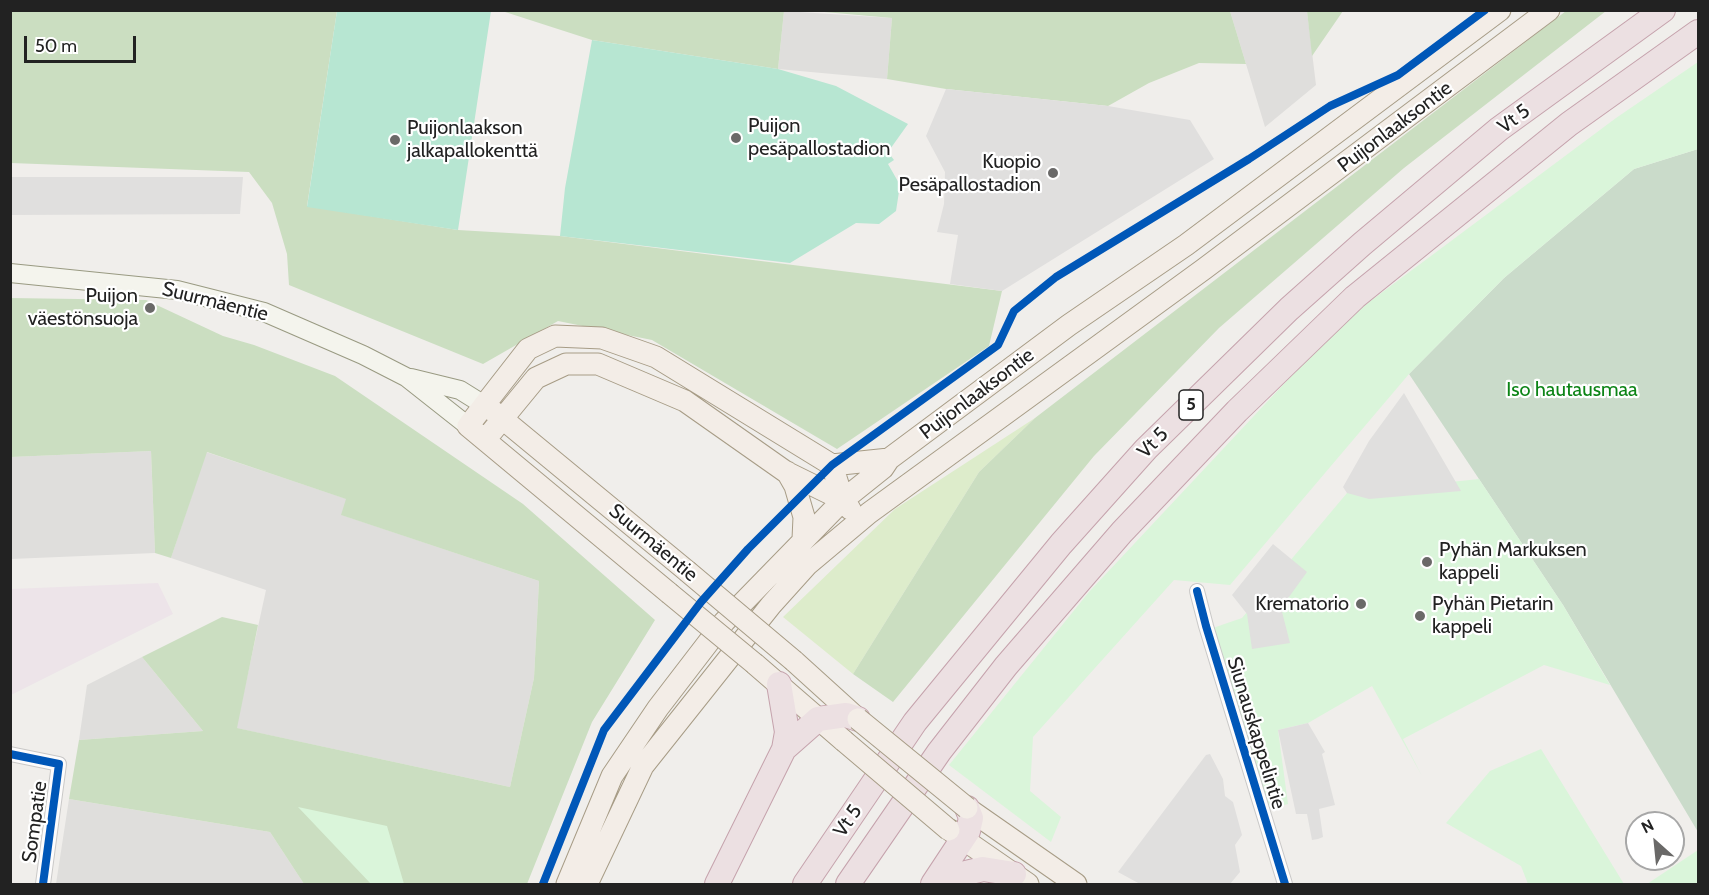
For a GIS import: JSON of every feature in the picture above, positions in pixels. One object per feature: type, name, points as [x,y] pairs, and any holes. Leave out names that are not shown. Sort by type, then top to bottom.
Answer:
[{"type":"highway","name":"Vt 5","points":[[805,885],[922,713],[1061,544],[1146,449],[1289,309],[1362,244],[1499,129],[1664,10]]},
{"type":"highway","name":"Vt 5","points":[[848,885],[939,752],[1006,666],[1122,532],[1237,411],[1374,282],[1569,124],[1698,32]]},
{"type":"highway","points":[[717,885],[784,749],[787,732],[779,684]]},
{"type":"highway","points":[[784,749],[818,719],[846,715],[858,719]]},
{"type":"highway","points":[[933,885],[956,834],[971,818],[967,808]]},
{"type":"highway","points":[[949,885],[962,874],[983,870],[1021,879]]},
{"type":"main road","name":"Puijonlaaksontie","points":[[587,885],[643,766],[771,605],[807,565],[889,459],[1070,325],[1186,245],[1500,10]]},
{"type":"main road","name":"Puijonlaaksontie","points":[[567,885],[612,776],[658,708],[724,622],[803,539],[851,509],[1204,269],[1549,10]]},
{"type":"main road","name":"Suurmäentie","points":[[10,273],[177,290],[264,312],[363,355],[406,377],[755,664],[956,834],[1021,879]]},
{"type":"main road","points":[[468,426],[528,349],[555,336],[602,338],[656,357],[832,465],[851,509]]},
{"type":"main road","points":[[485,440],[536,378],[566,364],[598,364],[685,401],[786,472],[851,509]]},
{"type":"main road","name":"Suurmäentie","points":[[406,377],[460,390],[503,419],[794,661],[858,719],[967,808],[1076,885]]},
{"type":"main road","points":[[832,465],[889,459]]},
{"type":"main road","points":[[786,472],[795,486],[804,517],[803,539]]},
{"type":"street","name":"Siunauskappelintie","points":[[1197,591],[1286,885]]},
{"type":"street","name":"Sompatie","points":[[10,754],[58,764],[43,885]]},
{"type":"shaded area","points":[[784,11],[892,18],[887,79],[778,69]]},
{"type":"shaded area","points":[[1230,11],[1307,11],[1316,85],[1265,127]]},
{"type":"shaded area","points":[[946,89],[1108,106],[1190,120],[1214,159],[1002,291],[950,284],[958,235],[937,232],[944,204],[945,172],[926,136]]},
{"type":"shaded area","points":[[10,177],[243,177],[240,214],[11,215]]},
{"type":"shaded area","points":[[1404,393],[1461,491],[1369,499],[1347,493],[1343,487],[1369,441]]},
{"type":"shaded area","points":[[151,451],[155,553],[11,559],[10,457]]},
{"type":"shaded area","points":[[206,452],[347,499],[342,515],[539,581],[534,678],[510,787],[236,728],[266,590],[171,558]]},
{"type":"shaded area","points":[[1273,544],[1307,572],[1281,608],[1290,643],[1252,649],[1247,614],[1232,595]]},
{"type":"shaded area","points":[[158,583],[173,614],[11,695],[11,589]]},
{"type":"shaded area","points":[[142,657],[203,731],[79,740],[87,685]]},
{"type":"shaded area","points":[[1308,723],[1325,752],[1322,754],[1335,805],[1319,809],[1323,837],[1312,840],[1307,814],[1296,814],[1278,730]]},
{"type":"shaded area","points":[[1210,754],[1223,779],[1225,796],[1233,802],[1242,835],[1235,845],[1240,872],[1230,884],[1140,884],[1118,872],[1206,755]]},
{"type":"shaded area","points":[[69,799],[270,832],[304,884],[56,884]]},
{"type":"green space","points":[[11,11],[337,11],[307,206],[458,230],[560,236],[1002,291],[989,346],[837,449],[652,340],[558,321],[483,364],[289,285],[287,254],[272,203],[249,172],[11,163]]},
{"type":"green space","name":"Puijonlaakson jalkapallokenttä","points":[[337,11],[491,11],[458,230],[307,207]]},
{"type":"green space","points":[[502,11],[784,11],[778,69],[592,40]]},
{"type":"green space","points":[[813,11],[1230,11],[1246,64],[1199,63],[1149,83],[1108,106],[946,89],[887,79],[892,18]]},
{"type":"green space","points":[[1307,11],[1343,11],[1312,56]]},
{"type":"green space","points":[[1566,11],[1606,11],[1404,168],[1219,328],[1094,456],[893,702],[853,674],[979,472],[1035,418]]},
{"type":"green space","name":"Puijon pesäpallostadion","points":[[592,40],[778,69],[836,86],[908,124],[888,152],[894,160],[888,164],[900,185],[896,211],[879,224],[856,223],[790,263],[560,236],[565,188]]},
{"type":"green space","points":[[1698,62],[1698,149],[1634,169],[1504,278],[1409,374],[1230,585],[1174,580],[1033,737],[1030,791],[1061,817],[1051,842],[949,765],[1089,592],[1341,323],[1616,118]]},
{"type":"green space","name":"Iso hautausmaa","points":[[1698,149],[1698,832],[1563,605],[1409,374],[1504,278],[1634,169]]},
{"type":"green space","points":[[10,298],[146,300],[223,336],[254,345],[335,376],[523,504],[655,620],[592,722],[527,884],[304,884],[270,832],[69,799],[79,740],[203,731],[142,657],[222,617],[258,625],[237,728],[510,787],[534,678],[539,581],[341,515],[346,499],[207,452],[171,558],[155,553],[151,451],[11,457]]},
{"type":"green space","points":[[1035,418],[979,472],[853,674],[783,617],[895,509]]},
{"type":"green space","points":[[1479,479],[1563,605],[1610,685],[1544,665],[1403,739],[1422,776],[1372,686],[1308,723],[1278,730],[1288,804],[1264,811],[1207,630],[1242,618],[1347,493]]},
{"type":"green space","points":[[1541,749],[1624,884],[1528,884],[1521,866],[1446,823],[1490,771]]},
{"type":"green space","points":[[298,807],[387,826],[404,884],[371,884]]},
{"type":"green space","points":[[1698,850],[1698,884],[1647,884],[1666,871],[1685,871],[1685,859]]},
{"type":"cycle path","points":[[543,884],[604,730],[701,602],[748,549],[832,465],[998,345],[1014,311],[1056,277],[1249,159],[1330,106],[1398,75],[1485,10]]},
{"type":"cycle path","points":[[1197,591],[1285,884]]},
{"type":"cycle path","points":[[10,754],[59,764],[43,884]]},
{"type":"place","name":"Puijon pesäpallostadion","points":[[736,138]]},
{"type":"place","name":"Puijonlaakson jalkapallokenttä","points":[[395,140]]},
{"type":"place","name":"Kuopio Pesäpallostadion","points":[[1053,173]]},
{"type":"place","name":"Puijon väestönsuoja","points":[[150,308]]},
{"type":"place","name":"Pyhän Markuksen kappeli","points":[[1427,562]]},
{"type":"place","name":"Krematorio","points":[[1361,604]]},
{"type":"place","name":"Pyhän Pietarin kappeli","points":[[1420,616]]}]
